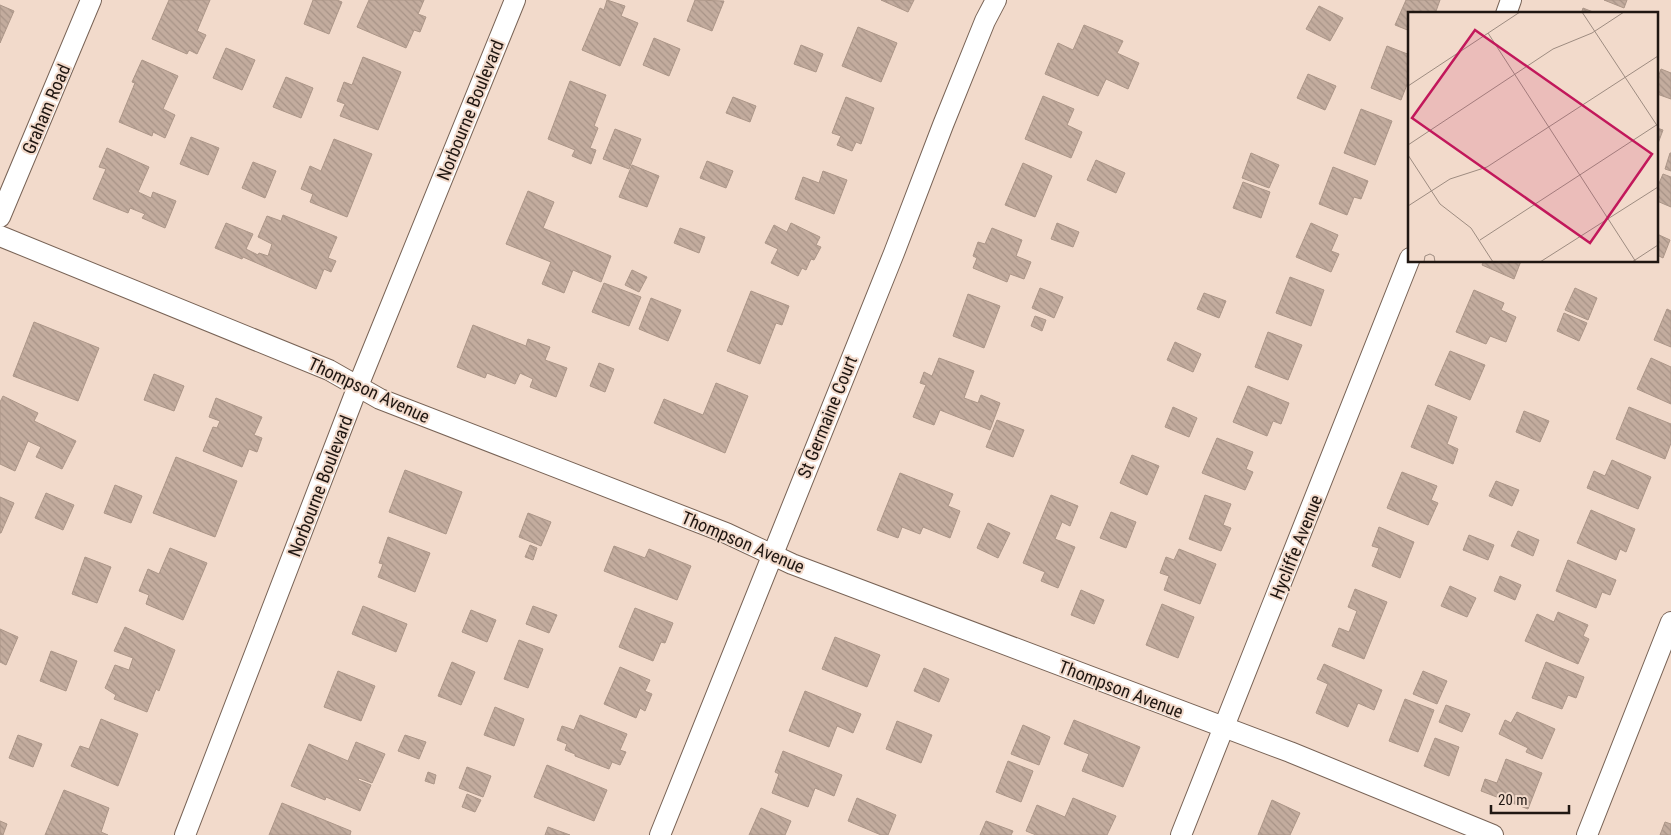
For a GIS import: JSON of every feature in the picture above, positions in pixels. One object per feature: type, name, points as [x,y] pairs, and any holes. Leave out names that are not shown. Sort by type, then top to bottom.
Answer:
[{"type":"street","name":"Graham Road","points":[[0,217],[91,0]]},
{"type":"street","name":"Norbourne Boulevard","points":[[185,835],[358,386],[515,0]]},
{"type":"street","name":"St Germaine Court","points":[[660,835],[894,253],[942,125],[985,21],[996,0]]},
{"type":"street","points":[[1507,12],[1512,0]]},
{"type":"street","name":"Thompson Avenue","points":[[0,236],[329,370],[380,399],[726,533],[792,564],[1290,752],[1493,835]]},
{"type":"street","name":"Hycliffe Avenue","points":[[1181,835],[1408,262]]},
{"type":"street","points":[[1586,835],[1671,622]]},
{"type":"building","points":[[169,0],[210,0],[197,31],[206,35],[197,54],[189,50],[187,54],[152,39]]},
{"type":"building","points":[[313,0],[337,0],[342,2],[329,34],[304,24]]},
{"type":"building","points":[[369,0],[424,0],[418,14],[426,17],[420,32],[414,30],[406,48],[357,27]]},
{"type":"building","points":[[607,0],[625,6],[621,16],[638,23],[620,66],[582,50],[600,8],[604,10]]},
{"type":"building","points":[[695,0],[724,1],[712,31],[687,21]]},
{"type":"building","points":[[881,0],[914,0],[908,12]]},
{"type":"building","points":[[1406,0],[1440,0],[1436,12],[1408,12],[1408,30],[1395,25]]},
{"type":"building","points":[[1604,0],[1627,0],[1624,8]]},
{"type":"building","points":[[0,5],[14,11],[0,43]]},
{"type":"building","points":[[1319,6],[1343,18],[1330,41],[1306,29]]},
{"type":"building","points":[[1583,8],[1593,12],[1582,12]]},
{"type":"building","points":[[1084,25],[1123,41],[1117,53],[1139,63],[1128,89],[1106,79],[1098,96],[1045,74],[1058,43],[1073,50]]},
{"type":"building","points":[[858,27],[897,43],[881,82],[842,66]]},
{"type":"building","points":[[654,38],[680,49],[669,76],[643,65]]},
{"type":"building","points":[[801,45],[823,54],[816,72],[794,64]]},
{"type":"building","points":[[1387,46],[1408,54],[1408,82],[1401,100],[1371,88]]},
{"type":"building","points":[[226,48],[255,60],[242,90],[213,78]]},
{"type":"building","points":[[363,57],[401,72],[378,130],[340,116],[345,104],[337,101],[344,82],[352,85]]},
{"type":"building","points":[[142,60],[178,76],[163,109],[175,115],[165,138],[153,132],[152,136],[119,122],[135,83],[132,82]]},
{"type":"building","points":[[1661,69],[1671,73],[1671,99],[1658,94],[1658,78]]},
{"type":"building","points":[[1308,74],[1336,86],[1325,110],[1297,98]]},
{"type":"building","points":[[286,77],[313,88],[301,118],[273,107]]},
{"type":"building","points":[[570,81],[606,95],[594,126],[598,128],[590,148],[596,150],[591,164],[572,156],[575,150],[548,139]]},
{"type":"building","points":[[1043,96],[1074,109],[1067,125],[1082,132],[1071,158],[1025,139]]},
{"type":"building","points":[[733,97],[756,106],[750,122],[726,113]]},
{"type":"building","points":[[846,97],[874,108],[861,144],[856,142],[852,151],[837,145],[841,136],[832,133]]},
{"type":"building","points":[[1361,109],[1392,121],[1375,165],[1344,153]]},
{"type":"building","points":[[1658,128],[1663,130],[1658,143]]},
{"type":"building","points":[[615,129],[641,139],[629,169],[603,159]]},
{"type":"building","points":[[191,137],[219,148],[208,175],[180,164]]},
{"type":"building","points":[[334,139],[372,154],[347,217],[310,202],[313,194],[301,189],[310,166],[321,171]]},
{"type":"building","points":[[107,148],[149,167],[138,192],[151,198],[153,192],[176,201],[165,228],[142,218],[145,214],[130,208],[128,213],[93,199],[106,169],[99,167]]},
{"type":"building","points":[[1251,153],[1279,165],[1269,188],[1242,178]]},
{"type":"building","points":[[1671,153],[1671,171],[1665,169]]},
{"type":"building","points":[[1096,160],[1125,173],[1116,193],[1087,180]]},
{"type":"building","points":[[707,161],[733,171],[726,188],[700,178]]},
{"type":"building","points":[[253,162],[276,171],[265,198],[242,188]]},
{"type":"building","points":[[1023,163],[1052,176],[1035,217],[1005,205]]},
{"type":"building","points":[[632,165],[659,176],[647,207],[619,197]]},
{"type":"building","points":[[1333,167],[1368,181],[1361,199],[1354,197],[1347,215],[1319,204]]},
{"type":"building","points":[[823,171],[847,180],[834,214],[795,199],[803,177],[819,183]]},
{"type":"building","points":[[1663,174],[1671,177],[1671,207],[1658,201],[1658,186]]},
{"type":"building","points":[[1243,182],[1270,192],[1261,218],[1233,208]]},
{"type":"building","points":[[528,191],[554,202],[543,228],[611,256],[601,282],[573,270],[564,293],[542,284],[551,262],[506,244]]},
{"type":"building","points":[[283,215],[337,237],[328,258],[336,261],[331,272],[324,269],[316,289],[243,257],[242,259],[215,248],[226,223],[253,234],[246,249],[258,255],[259,253],[268,256],[272,244],[258,237],[267,216],[281,221]]},
{"type":"building","points":[[791,223],[820,237],[816,245],[821,247],[814,260],[811,259],[806,270],[802,268],[798,276],[771,263],[778,249],[765,243],[774,225],[787,232]]},
{"type":"building","points":[[1057,223],[1079,232],[1073,247],[1051,239]]},
{"type":"building","points":[[1311,223],[1338,235],[1331,251],[1339,254],[1331,272],[1296,257]]},
{"type":"building","points":[[680,228],[705,237],[699,253],[674,243]]},
{"type":"building","points":[[992,228],[1022,240],[1016,256],[1031,262],[1024,279],[1010,274],[1007,282],[973,268],[977,258],[973,256],[978,242],[985,244]]},
{"type":"building","points":[[1658,234],[1670,240],[1663,258],[1658,256]]},
{"type":"building","points":[[1484,262],[1521,262],[1514,279],[1482,265]]},
{"type":"building","points":[[632,270],[647,277],[639,292],[625,285]]},
{"type":"building","points":[[1290,277],[1324,290],[1311,326],[1276,313]]},
{"type":"building","points":[[604,283],[641,297],[629,326],[592,312]]},
{"type":"building","points":[[1040,288],[1063,297],[1054,318],[1032,308]]},
{"type":"building","points":[[1575,288],[1597,298],[1588,320],[1565,310]]},
{"type":"building","points":[[1474,290],[1504,303],[1501,310],[1516,317],[1506,342],[1490,336],[1486,344],[1456,332]]},
{"type":"building","points":[[751,291],[789,306],[782,325],[776,323],[760,364],[727,351]]},
{"type":"building","points":[[1204,293],[1226,301],[1219,318],[1197,309]]},
{"type":"building","points":[[968,294],[1000,306],[984,348],[953,336]]},
{"type":"building","points":[[651,298],[681,310],[668,341],[639,329]]},
{"type":"building","points":[[1667,309],[1671,311],[1671,347],[1654,340]]},
{"type":"building","points":[[1564,313],[1587,323],[1579,341],[1557,331]]},
{"type":"building","points":[[1035,316],[1046,320],[1042,331],[1031,326]]},
{"type":"building","points":[[34,322],[99,348],[78,401],[13,376]]},
{"type":"building","points":[[473,325],[526,346],[528,339],[550,347],[545,360],[567,368],[556,397],[530,387],[533,379],[520,373],[515,384],[487,373],[485,378],[457,367]]},
{"type":"building","points":[[1268,332],[1302,345],[1288,380],[1255,367]]},
{"type":"building","points":[[1175,342],[1201,354],[1193,372],[1167,360]]},
{"type":"building","points":[[1450,351],[1485,365],[1470,400],[1435,385]]},
{"type":"building","points":[[939,358],[974,371],[964,398],[978,403],[981,395],[1000,403],[990,430],[940,410],[934,425],[913,417],[926,385],[920,383],[924,372],[932,376]]},
{"type":"building","points":[[1651,358],[1671,367],[1671,404],[1637,389]]},
{"type":"building","points":[[599,363],[614,369],[605,392],[590,386]]},
{"type":"building","points":[[154,374],[184,386],[174,411],[144,400]]},
{"type":"building","points":[[716,383],[748,396],[725,453],[654,423],[664,399],[703,415]]},
{"type":"building","points":[[1248,386],[1289,403],[1281,424],[1273,421],[1267,436],[1233,422]]},
{"type":"building","points":[[3,396],[38,413],[34,421],[76,441],[62,469],[36,457],[41,447],[28,441],[15,471],[0,464],[0,402]]},
{"type":"building","points":[[216,398],[262,417],[254,435],[262,438],[257,452],[249,449],[242,467],[203,451],[213,427],[217,428],[220,421],[209,417]]},
{"type":"building","points":[[1428,405],[1457,417],[1447,444],[1458,449],[1453,464],[1411,447]]},
{"type":"building","points":[[1173,407],[1197,418],[1189,437],[1165,427]]},
{"type":"building","points":[[1629,407],[1671,424],[1671,443],[1665,459],[1616,439]]},
{"type":"building","points":[[1524,411],[1549,421],[1540,442],[1516,432]]},
{"type":"building","points":[[997,420],[1024,430],[1013,457],[986,447]]},
{"type":"building","points":[[1217,438],[1253,452],[1246,469],[1253,472],[1245,490],[1202,473]]},
{"type":"building","points":[[1132,455],[1159,466],[1147,495],[1120,483]]},
{"type":"building","points":[[176,457],[237,481],[215,537],[153,513]]},
{"type":"building","points":[[1612,460],[1651,477],[1638,509],[1587,488],[1594,471],[1605,476]]},
{"type":"building","points":[[405,470],[462,492],[446,534],[389,512]]},
{"type":"building","points":[[1402,472],[1437,486],[1431,500],[1438,503],[1428,525],[1387,508]]},
{"type":"building","points":[[900,473],[953,494],[948,506],[960,511],[950,538],[923,527],[920,534],[902,527],[898,538],[877,530]]},
{"type":"building","points":[[1496,481],[1519,490],[1512,506],[1489,496]]},
{"type":"building","points":[[115,485],[142,496],[131,523],[104,513]]},
{"type":"building","points":[[46,493],[74,505],[63,530],[35,518]]},
{"type":"building","points":[[1051,495],[1078,506],[1070,526],[1062,522],[1055,539],[1075,547],[1058,588],[1041,581],[1045,572],[1023,563]]},
{"type":"building","points":[[1205,495],[1231,504],[1223,525],[1231,528],[1221,551],[1189,539]]},
{"type":"building","points":[[0,497],[14,503],[1,533],[0,533]]},
{"type":"building","points":[[1591,510],[1635,529],[1626,552],[1620,549],[1616,560],[1577,543]]},
{"type":"building","points":[[1111,512],[1136,522],[1126,548],[1100,538]]},
{"type":"building","points":[[528,513],[551,522],[541,546],[519,537]]},
{"type":"building","points":[[988,523],[1010,533],[998,558],[977,548]]},
{"type":"building","points":[[1379,527],[1414,542],[1400,578],[1372,566],[1379,548],[1372,546]]},
{"type":"building","points":[[1518,531],[1539,540],[1533,556],[1511,546]]},
{"type":"building","points":[[1469,535],[1494,545],[1488,560],[1463,550]]},
{"type":"building","points":[[388,537],[430,553],[415,592],[378,577],[383,564],[379,563]]},
{"type":"building","points":[[530,545],[537,548],[533,560],[525,557]]},
{"type":"building","points":[[614,546],[645,558],[649,549],[691,566],[677,600],[604,571]]},
{"type":"building","points":[[170,548],[207,563],[183,620],[146,604],[149,595],[139,591],[148,569],[159,574]]},
{"type":"building","points":[[1179,549],[1216,564],[1200,604],[1164,590],[1169,576],[1160,573],[1166,557],[1174,560]]},
{"type":"building","points":[[85,557],[111,567],[97,603],[72,594]]},
{"type":"building","points":[[1568,560],[1616,580],[1610,595],[1602,592],[1596,608],[1556,591]]},
{"type":"building","points":[[1500,576],[1521,585],[1515,600],[1494,591]]},
{"type":"building","points":[[1450,586],[1476,598],[1467,617],[1441,606]]},
{"type":"building","points":[[1355,589],[1387,602],[1364,659],[1332,646],[1339,628],[1349,632],[1357,611],[1348,607]]},
{"type":"building","points":[[1081,590],[1104,600],[1094,624],[1071,615]]},
{"type":"building","points":[[1162,604],[1194,617],[1178,658],[1146,645]]},
{"type":"building","points":[[363,606],[407,624],[396,652],[352,634]]},
{"type":"building","points":[[533,606],[557,615],[549,633],[526,624]]},
{"type":"building","points":[[635,608],[673,623],[665,643],[661,642],[653,661],[619,647]]},
{"type":"building","points":[[471,610],[496,620],[487,642],[462,632]]},
{"type":"building","points":[[1558,612],[1588,625],[1583,636],[1589,639],[1578,664],[1525,641],[1537,614],[1554,622]]},
{"type":"building","points":[[125,627],[175,650],[159,691],[156,689],[147,712],[114,699],[116,695],[105,688],[115,665],[129,670],[133,658],[114,651]]},
{"type":"building","points":[[0,629],[18,637],[6,665],[0,662]]},
{"type":"building","points":[[835,637],[880,655],[867,687],[822,669]]},
{"type":"building","points":[[519,640],[543,649],[528,688],[504,679]]},
{"type":"building","points":[[51,651],[77,661],[66,691],[40,681]]},
{"type":"building","points":[[452,662],[475,672],[461,705],[438,696]]},
{"type":"building","points":[[1546,662],[1584,677],[1576,698],[1568,695],[1562,709],[1532,698]]},
{"type":"building","points":[[1324,664],[1382,690],[1374,710],[1358,703],[1348,727],[1316,713],[1328,684],[1317,679]]},
{"type":"building","points":[[620,667],[650,680],[645,691],[652,694],[645,711],[640,708],[636,718],[604,704]]},
{"type":"building","points":[[924,668],[949,679],[939,702],[914,691]]},
{"type":"building","points":[[338,671],[375,686],[361,721],[324,707]]},
{"type":"building","points":[[1423,671],[1447,681],[1437,704],[1413,694]]},
{"type":"building","points":[[805,691],[861,714],[853,733],[837,726],[829,747],[789,731]]},
{"type":"building","points":[[1405,699],[1434,710],[1418,752],[1389,741]]},
{"type":"building","points":[[1446,705],[1470,714],[1462,732],[1439,722]]},
{"type":"building","points":[[495,707],[524,719],[514,746],[484,735]]},
{"type":"building","points":[[1517,712],[1555,729],[1542,759],[1526,752],[1528,748],[1499,734],[1505,720],[1511,723]]},
{"type":"building","points":[[580,715],[627,734],[620,750],[626,752],[620,765],[612,762],[609,769],[575,756],[575,754],[565,750],[567,744],[557,740],[562,726],[574,730]]},
{"type":"building","points":[[101,719],[138,734],[118,786],[71,766],[80,746],[89,749]]},
{"type":"building","points":[[1074,720],[1140,747],[1123,787],[1082,771],[1089,754],[1064,744]]},
{"type":"building","points":[[897,721],[932,735],[921,763],[886,749]]},
{"type":"building","points":[[1023,725],[1050,737],[1039,765],[1011,754]]},
{"type":"building","points":[[18,735],[42,744],[33,767],[9,758]]},
{"type":"building","points":[[405,735],[426,742],[419,759],[398,751]]},
{"type":"building","points":[[1435,738],[1459,747],[1449,776],[1424,766]]},
{"type":"building","points":[[356,742],[385,754],[372,783],[359,778],[358,780],[371,785],[360,811],[326,797],[325,800],[291,786],[309,744],[348,761]]},
{"type":"building","points":[[783,751],[842,775],[834,796],[815,788],[808,807],[772,793],[779,774],[775,772]]},
{"type":"building","points":[[1506,759],[1542,773],[1528,809],[1481,791],[1485,779],[1497,783]]},
{"type":"building","points":[[1008,761],[1033,771],[1021,802],[996,792]]},
{"type":"building","points":[[547,765],[607,790],[594,821],[534,797]]},
{"type":"building","points":[[467,767],[491,776],[483,797],[459,788]]},
{"type":"building","points":[[428,772],[436,775],[434,784],[425,781]]},
{"type":"building","points":[[64,790],[109,808],[101,832],[108,835],[45,835]]},
{"type":"building","points":[[467,794],[481,800],[475,812],[462,807]]},
{"type":"building","points":[[857,798],[896,815],[888,835],[881,835],[848,821]]},
{"type":"building","points":[[1073,798],[1116,816],[1107,835],[1036,835],[1026,831],[1037,805],[1065,817]]},
{"type":"building","points":[[1272,800],[1300,813],[1290,835],[1258,835]]},
{"type":"building","points":[[282,803],[351,831],[350,835],[269,835]]},
{"type":"building","points":[[761,808],[791,821],[785,835],[749,835]]},
{"type":"building","points":[[0,821],[7,824],[3,835],[0,835]]},
{"type":"building","points":[[986,821],[1013,831],[1011,835],[980,835]]},
{"type":"building","points":[[1665,822],[1671,824],[1671,835],[1660,835]]},
{"type":"building","points":[[548,827],[570,835],[545,835]]}]
